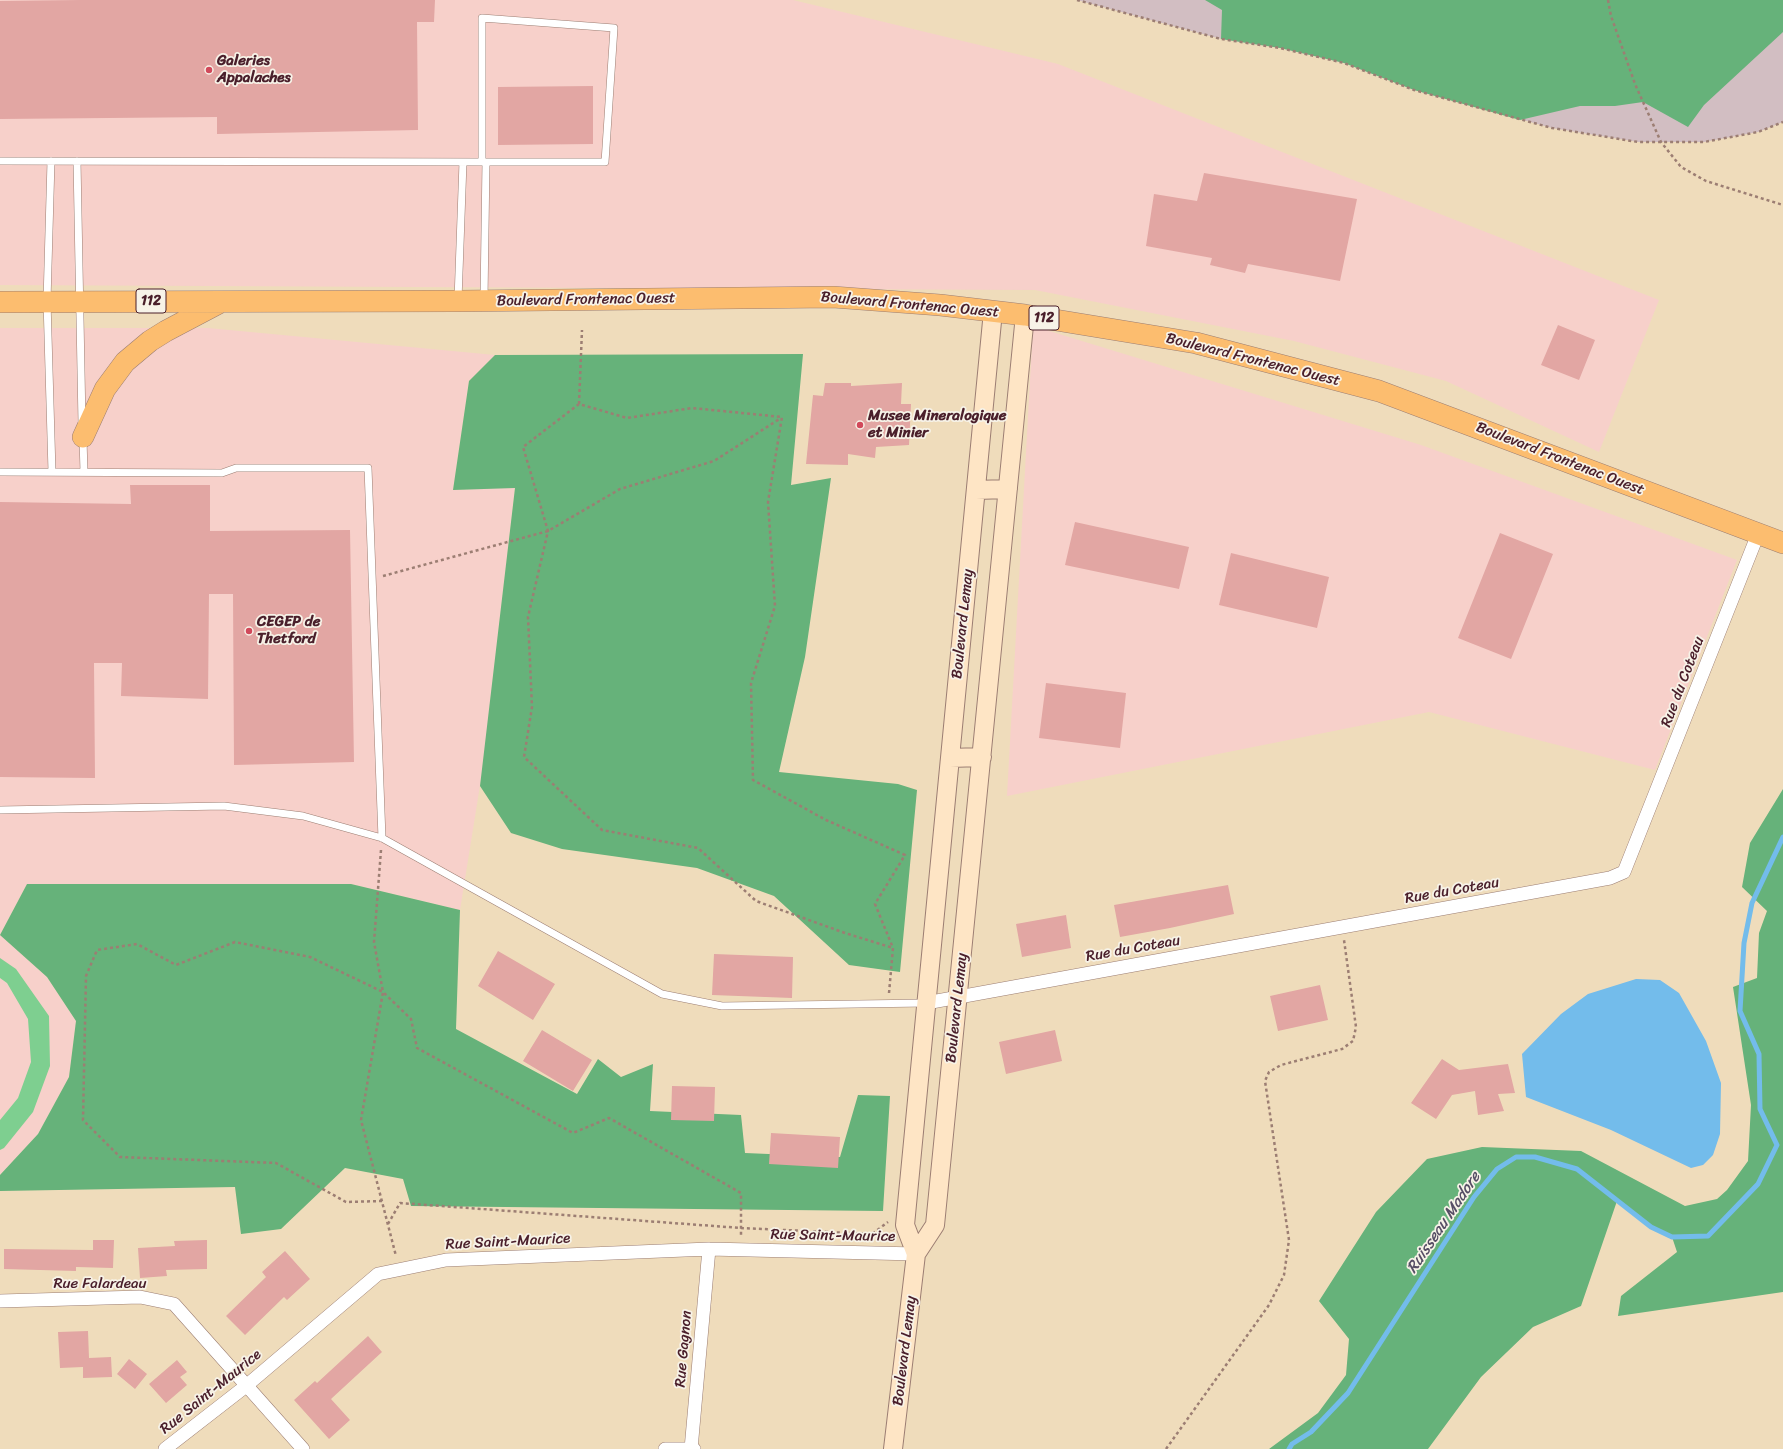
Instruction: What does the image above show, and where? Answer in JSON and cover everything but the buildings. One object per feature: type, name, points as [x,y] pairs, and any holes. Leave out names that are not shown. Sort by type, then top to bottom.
[{"type":"main road","name":"Boulevard Frontenac Ouest","points":[[0,302],[484,301],[833,297],[940,305],[1026,315],[1196,343],[1379,391],[1783,543]]},
{"type":"main road","points":[[82,437],[105,389],[125,362],[166,331],[223,301]]},
{"type":"street","name":"Boulevard Lemay","points":[[916,1254],[905,1225],[993,311]]},
{"type":"street","name":"Boulevard Lemay","points":[[893,1449],[916,1254],[935,1225],[1026,315]]},
{"type":"street","points":[[976,490],[1008,489]]},
{"type":"street","name":"Rue du Coteau","points":[[926,1003],[1610,878],[1624,872],[1758,534]]},
{"type":"street","points":[[950,758],[982,757]]},
{"type":"street","name":"Rue Saint-Maurice","points":[[165,1449],[246,1386],[378,1274],[446,1260],[709,1249],[916,1254]]},
{"type":"street","name":"Rue Gagnon","points":[[691,1448],[709,1249]]},
{"type":"street","name":"Rue Falardeau","points":[[0,1301],[140,1297],[174,1304],[303,1449]]},
{"type":"street","points":[[665,1449],[694,1449]]},
{"type":"lane","points":[[0,161],[463,162],[484,162],[605,162],[614,28],[482,18],[484,162],[484,301]]},
{"type":"lane","points":[[51,161],[47,301],[52,472]]},
{"type":"lane","points":[[77,161],[82,437],[84,472]]},
{"type":"lane","points":[[458,301],[463,162]]},
{"type":"lane","points":[[0,472],[222,474],[236,468],[368,468],[382,838]]},
{"type":"lane","points":[[0,810],[224,806],[303,816],[382,838],[662,994],[722,1006],[926,1003]]},
{"type":"path","points":[[1077,0],[1221,40],[1280,48],[1344,63],[1414,90],[1552,128],[1638,142],[1704,142],[1758,132],[1783,122]]},
{"type":"path","points":[[1608,0],[1611,16],[1635,84],[1660,142],[1681,166],[1706,181],[1783,205]]},
{"type":"path","points":[[579,404],[582,330]]},
{"type":"path","points":[[579,404],[628,418],[692,408],[782,418]]},
{"type":"path","points":[[579,404],[523,447],[548,531],[528,617],[532,707],[524,757],[602,830],[698,848],[756,901],[845,933],[893,948]]},
{"type":"path","points":[[372,579],[548,531],[620,489],[714,461],[782,418]]},
{"type":"path","points":[[782,418],[768,502],[775,606],[751,683],[752,780],[826,820],[905,855],[875,904],[893,948],[888,1004]]},
{"type":"path","points":[[382,838],[374,942],[383,992],[361,1120],[397,1260]]},
{"type":"path","points":[[1166,1449],[1269,1305],[1284,1275],[1289,1240],[1265,1081],[1269,1072],[1281,1065],[1342,1049],[1353,1041],[1356,1027],[1342,928]]},
{"type":"path","points":[[382,1201],[346,1202],[276,1163],[120,1157],[83,1120],[86,976],[97,950],[137,944],[176,965],[235,942],[310,957],[383,992],[411,1019],[417,1048],[573,1133],[609,1118],[741,1193],[740,1250]]},
{"type":"path","points":[[388,1224],[400,1203],[741,1228],[872,1234],[893,1217]]},
{"type":"shaded area","points":[[0,0],[793,0],[1058,64],[1659,300],[1599,452],[1446,381],[1294,341],[1035,290],[0,285]]},
{"type":"shaded area","points":[[1077,0],[1783,0],[1783,122],[1758,132],[1704,142],[1638,142],[1552,128],[1414,90],[1344,63],[1280,48],[1221,39]]},
{"type":"shaded area","points":[[1033,326],[1421,445],[1737,560],[1655,770],[1429,712],[1007,796]]},
{"type":"shaded area","name":"CEGEP de Thetford","points":[[0,328],[208,328],[495,355],[469,381],[453,490],[515,487],[482,773],[460,910],[351,884],[27,884],[0,935]]},
{"type":"shaded area","points":[[0,935],[47,977],[76,1021],[69,1077],[38,1134],[0,1175]]},
{"type":"green space","points":[[1205,0],[1783,0],[1783,32],[1704,105],[1688,127],[1643,102],[1615,106],[1580,106],[1520,120],[1414,90],[1344,63],[1280,48],[1221,39],[1222,10]]},
{"type":"green space","points":[[803,354],[791,485],[831,478],[805,657],[779,772],[898,784],[917,790],[900,972],[849,965],[774,896],[697,868],[562,849],[511,833],[480,786],[515,488],[453,490],[469,381],[495,355]]},
{"type":"green space","points":[[1783,789],[1783,1292],[1618,1316],[1621,1296],[1677,1252],[1672,1237],[1651,1227],[1617,1201],[1581,1306],[1533,1327],[1481,1377],[1428,1449],[1269,1449],[1318,1413],[1346,1375],[1349,1339],[1319,1301],[1376,1212],[1427,1159],[1482,1147],[1581,1151],[1685,1206],[1717,1199],[1727,1190],[1748,1161],[1751,1105],[1733,987],[1757,978],[1759,933],[1767,911],[1742,887],[1750,843]]},
{"type":"green space","points":[[27,884],[351,884],[460,910],[456,1029],[577,1094],[598,1059],[621,1077],[653,1064],[650,1111],[741,1115],[745,1153],[840,1157],[858,1095],[890,1096],[883,1211],[411,1206],[403,1179],[345,1168],[281,1229],[241,1234],[235,1187],[0,1191],[0,1175],[38,1134],[69,1077],[76,1021],[47,977],[0,935]]},
{"type":"green space","points":[[0,958],[16,969],[49,1016],[50,1066],[33,1112],[4,1148],[0,1150],[0,1120],[18,1098],[31,1062],[28,1019],[7,983],[0,978]]},
{"type":"water","points":[[1636,979],[1660,980],[1679,993],[1706,1041],[1721,1083],[1720,1134],[1713,1155],[1703,1165],[1691,1168],[1611,1130],[1526,1097],[1522,1054],[1561,1014],[1588,994]]},
{"type":"waterway","name":"Ruisseau Madore","points":[[1289,1449],[1292,1444],[1311,1432],[1348,1393],[1474,1197],[1497,1169],[1516,1157],[1535,1157],[1577,1169],[1651,1227],[1672,1237],[1708,1236],[1758,1184],[1777,1145],[1760,1109],[1759,1054],[1740,1011],[1744,943],[1752,903],[1783,837]]},
{"type":"place","name":"Galeries Appalaches","points":[[209,70]]},
{"type":"place","name":"Musee Mineralogique et Minier","points":[[860,425]]},
{"type":"place","name":"CEGEP de Thetford","points":[[249,631]]}]
